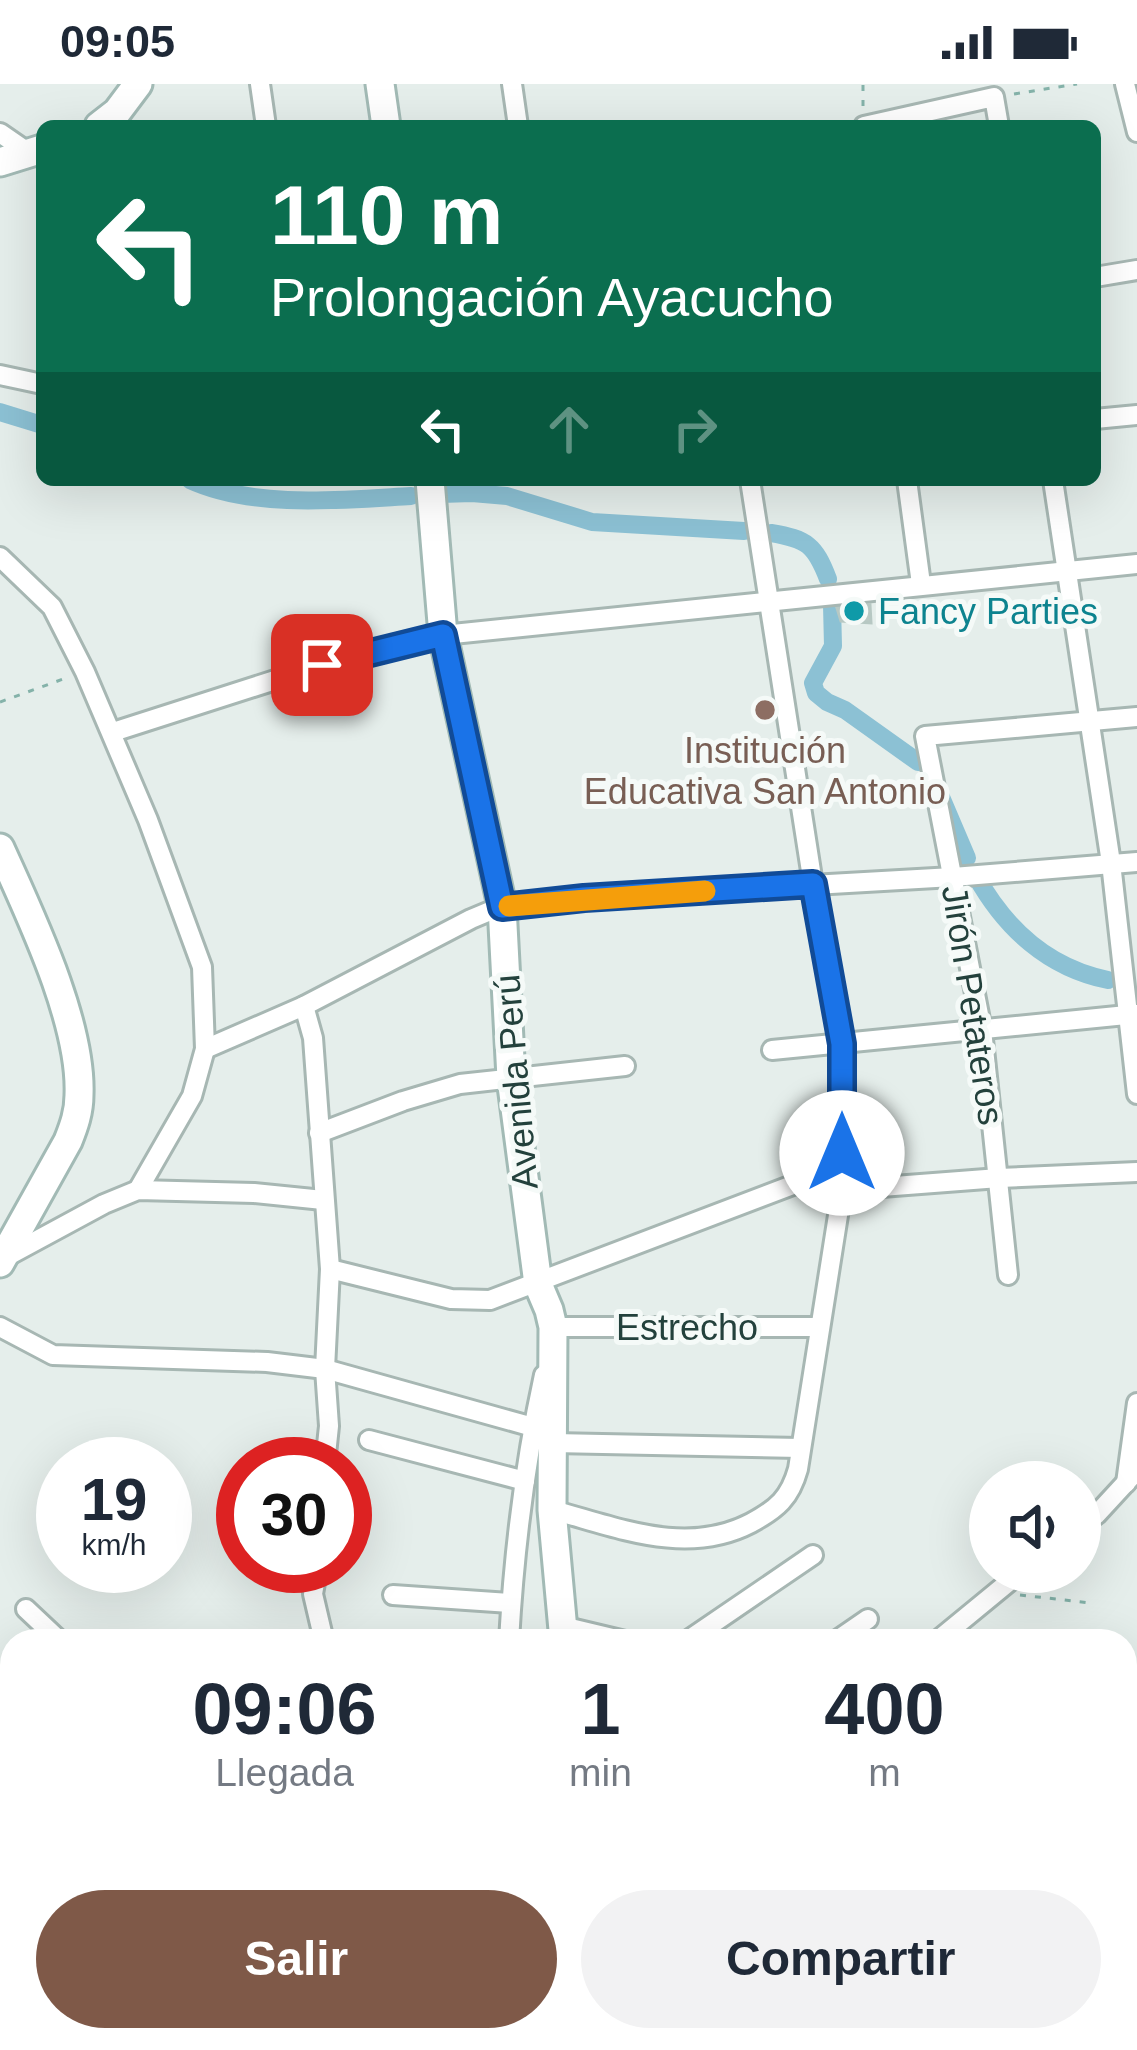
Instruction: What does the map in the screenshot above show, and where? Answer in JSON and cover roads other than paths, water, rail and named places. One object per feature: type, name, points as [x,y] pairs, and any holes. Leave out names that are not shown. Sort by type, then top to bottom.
[{"type":"street","points":[[107,120],[138,84]]},
{"type":"street","points":[[260,84],[265,120]]},
{"type":"street","points":[[380,84],[385,120]]},
{"type":"street","points":[[512,84],[517,120]]},
{"type":"street","points":[[1125,84],[1137,132]]},
{"type":"street","points":[[891,120],[994,97],[998,120]]},
{"type":"street","points":[[0,133],[35,151]]},
{"type":"street","points":[[0,162],[35,151]]},
{"type":"street","points":[[1101,276],[1137,270]]},
{"type":"street","points":[[0,375],[36,383]]},
{"type":"street","points":[[1101,418],[1137,415]]},
{"type":"street","name":"Avenida Perú","points":[[431,486],[443,635],[502,907],[511,1078],[538,1284],[549,1310],[553,1340],[543,1435],[563,1629]]},
{"type":"street","points":[[552,1510],[674,1540],[720,1535],[772,1512],[793,1488],[798,1469],[842,1190],[842,1044],[751,486]]},
{"type":"street","points":[[908,486],[921,584]]},
{"type":"street","points":[[1054,486],[1133,1015],[1137,1094]]},
{"type":"street","points":[[0,556],[52,608],[85,672],[113,732],[202,967],[206,1049],[192,1096],[138,1190]]},
{"type":"street","points":[[113,732],[322,665],[443,635],[1137,564]]},
{"type":"street","points":[[1090,721],[1137,717]]},
{"type":"street","name":"Jirón Petateros","points":[[1008,1275],[982,1030],[925,736],[1090,721]]},
{"type":"street","points":[[0,848],[56,982],[77,1055],[79,1096],[68,1141],[2,1261]]},
{"type":"street","points":[[206,1049],[304,1006],[502,907],[1137,862]]},
{"type":"street","points":[[304,1006],[313,1038],[330,1269],[327,1437]]},
{"type":"street","points":[[772,1050],[1133,1015]]},
{"type":"street","points":[[320,1133],[460,1084],[625,1066]]},
{"type":"street","points":[[330,1269],[451,1299],[490,1300],[811,1178],[824,1179],[842,1190],[1137,1172]]},
{"type":"street","points":[[2,1261],[138,1190],[323,1200]]},
{"type":"street","points":[[0,1327],[52,1355],[267,1362],[325,1369],[543,1435],[800,1448]]},
{"type":"street","name":"Estrecho","points":[[553,1340],[820,1327]]},
{"type":"street","points":[[1101,1510],[1132,1476],[1137,1402]]},
{"type":"street","points":[[509,1629],[525,1481],[543,1435]]},
{"type":"street","points":[[372,1441],[525,1481]]},
{"type":"street","points":[[705,1629],[813,1555]]},
{"type":"street","points":[[314,1593],[321,1629]]},
{"type":"street","points":[[951,1629],[994,1593]]},
{"type":"street","points":[[393,1595],[510,1603]]},
{"type":"street","points":[[26,1609],[47,1629]]},
{"type":"street","points":[[853,1629],[868,1619]]},
{"type":"waterway","points":[[0,412],[36,423]]},
{"type":"waterway","points":[[207,486],[269,499],[411,496]]},
{"type":"waterway","points":[[441,494],[507,496],[592,522],[744,531]]},
{"type":"waterway","points":[[771,533],[808,545],[828,579]]},
{"type":"waterway","points":[[832,605],[833,646],[813,683],[816,693],[918,762]]},
{"type":"waterway","points":[[941,797],[967,858]]},
{"type":"waterway","points":[[976,876],[1000,912],[1030,943],[1066,966],[1108,980]]},
{"type":"place","name":"Fancy Parties","points":[[854,611]]},
{"type":"place","name":"Institución Educativa San Antonio","points":[[765,710]]}]
